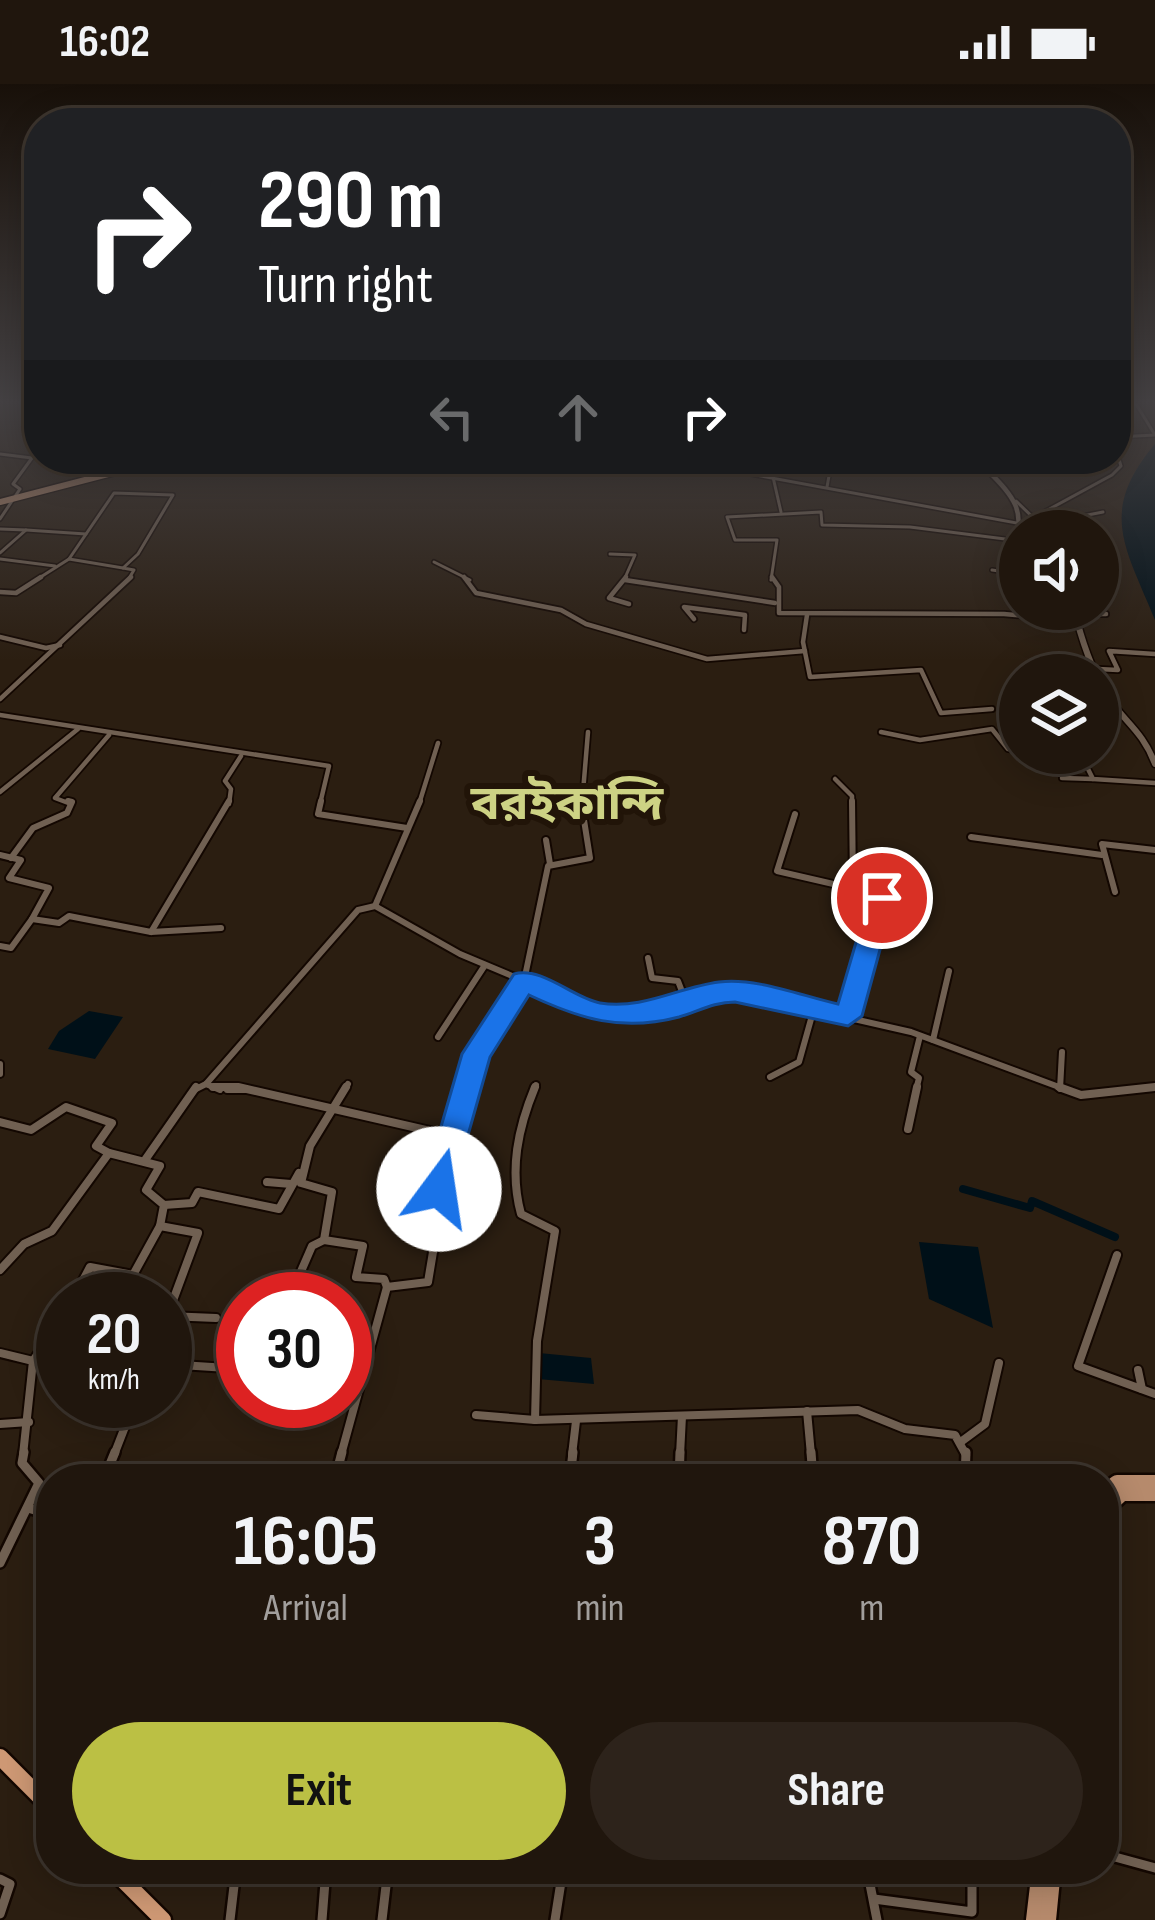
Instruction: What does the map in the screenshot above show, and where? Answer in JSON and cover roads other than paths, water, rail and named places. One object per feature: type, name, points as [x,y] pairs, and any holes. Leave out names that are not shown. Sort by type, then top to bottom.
[{"type":"highway","points":[[0,1757],[36,1793]]},
{"type":"highway","points":[[127,1884],[163,1920]]},
{"type":"main road","points":[[0,502],[51,489]]},
{"type":"main road","points":[[1119,1483],[1155,1483]]},
{"type":"main road","points":[[1119,1496],[1155,1493]]},
{"type":"main road","points":[[1034,1920],[1038,1884]]},
{"type":"main road","points":[[1048,1920],[1052,1884]]},
{"type":"street","points":[[0,519],[20,489]]},
{"type":"street","points":[[776,489],[781,512]]},
{"type":"street","points":[[836,489],[999,520]]},
{"type":"street","points":[[1004,489],[1027,510]]},
{"type":"street","points":[[1057,510],[1091,489]]},
{"type":"street","points":[[0,592],[16,593],[69,559],[117,492],[173,495],[139,554],[123,568]]},
{"type":"street","points":[[1016,501],[1018,510]]},
{"type":"street","points":[[999,538],[910,526],[822,525],[820,512],[727,517],[735,540],[777,540],[771,582],[779,587],[775,603],[779,614],[999,614]]},
{"type":"street","points":[[0,529],[86,534]]},
{"type":"street","points":[[0,556],[26,530]]},
{"type":"street","points":[[610,554],[635,555],[625,580],[609,598],[629,604]]},
{"type":"street","points":[[0,556],[55,566]]},
{"type":"street","points":[[0,699],[60,645],[77,622],[136,572],[69,559]]},
{"type":"street","points":[[434,562],[472,581],[476,593],[561,610],[586,624],[698,656],[805,651]]},
{"type":"street","points":[[992,570],[999,570]]},
{"type":"street","points":[[625,580],[775,603]]},
{"type":"street","points":[[709,611],[711,595]]},
{"type":"street","points":[[694,619],[684,607],[745,614],[744,630]]},
{"type":"street","points":[[807,614],[805,651],[810,677],[922,670],[941,712],[992,709]]},
{"type":"street","points":[[0,637],[46,648],[60,645]]},
{"type":"street","points":[[1140,645],[1144,653]]},
{"type":"street","points":[[1111,654],[1109,650],[1155,654]]},
{"type":"street","points":[[1119,710],[1144,734],[1155,764]]},
{"type":"street","points":[[0,715],[329,766],[318,814],[407,828]]},
{"type":"street","points":[[881,732],[891,739],[926,738],[992,728],[999,737]]},
{"type":"street","points":[[0,792],[78,730]]},
{"type":"street","points":[[550,864],[590,858],[581,800],[588,732]]},
{"type":"street","points":[[11,857],[33,828],[67,813],[72,802],[55,798],[109,735]]},
{"type":"street","points":[[206,1084],[358,910],[375,905],[393,874],[438,743]]},
{"type":"street","points":[[152,932],[228,807],[231,789],[225,781],[242,756]]},
{"type":"street","points":[[1091,774],[1093,778]]},
{"type":"street","points":[[835,778],[852,796],[854,888]]},
{"type":"street","points":[[1062,778],[1155,783]]},
{"type":"street","points":[[795,814],[777,871],[882,898],[848,1016]]},
{"type":"street","points":[[971,837],[1102,855]]},
{"type":"street","points":[[387,1287],[428,1282],[439,1189],[476,1054],[524,981],[550,864],[546,840]]},
{"type":"street","points":[[1115,892],[1102,844],[1155,850]]},
{"type":"street","points":[[0,855],[21,860],[9,878],[50,888],[11,948],[0,946]]},
{"type":"street","points":[[375,905],[484,965],[590,1012],[655,1011],[735,992],[920,1036],[1081,1095],[1155,1087]]},
{"type":"street","points":[[32,919],[59,923],[69,916],[152,932],[221,928]]},
{"type":"street","points":[[648,958],[652,978],[678,981],[686,1002]]},
{"type":"street","points":[[438,1036],[484,965]]},
{"type":"street","points":[[933,1040],[949,971]]},
{"type":"street","points":[[770,1077],[799,1062],[813,1012]]},
{"type":"street","points":[[908,1129],[919,1078],[911,1072],[920,1036]]},
{"type":"street","points":[[1060,1089],[1062,1052]]},
{"type":"street","points":[[0,1064],[0,1074]]},
{"type":"street","points":[[145,1160],[171,1116],[198,1084],[223,1091],[238,1087],[452,1136]]},
{"type":"street","points":[[0,1122],[31,1130],[66,1107],[112,1123],[96,1146],[160,1167],[146,1190],[164,1205],[192,1203],[198,1192],[279,1209],[348,1084]]},
{"type":"street","points":[[535,1420],[537,1341],[555,1231],[521,1214],[515,1197],[520,1131],[536,1085]]},
{"type":"street","points":[[0,1270],[24,1244],[52,1231],[109,1153]]},
{"type":"street","points":[[301,1170],[306,1187],[332,1192],[324,1240]]},
{"type":"street","points":[[267,1182],[291,1184]]},
{"type":"street","points":[[135,1272],[160,1226],[164,1205]]},
{"type":"street","points":[[160,1226],[198,1233],[183,1272]]},
{"type":"street","points":[[301,1272],[311,1246],[324,1240],[363,1246],[356,1277],[384,1279],[387,1287],[338,1464]]},
{"type":"street","points":[[1117,1255],[1078,1366],[1155,1394]]},
{"type":"street","points":[[87,1272],[90,1267],[117,1272]]},
{"type":"street","points":[[192,1318],[216,1318]]},
{"type":"street","points":[[0,1353],[33,1361]]},
{"type":"street","points":[[36,1356],[25,1392],[29,1423],[22,1463],[36,1479]]},
{"type":"street","points":[[962,1441],[985,1424],[999,1363]]},
{"type":"street","points":[[1138,1370],[1142,1389]]},
{"type":"street","points":[[476,1415],[576,1421],[858,1410],[905,1429],[955,1435],[962,1441],[964,1464]]},
{"type":"street","points":[[808,1411],[812,1464]]},
{"type":"street","points":[[680,1464],[682,1416]]},
{"type":"street","points":[[572,1464],[576,1421]]},
{"type":"street","points":[[0,1424],[29,1423]]},
{"type":"street","points":[[110,1464],[124,1428]]},
{"type":"street","points":[[0,1562],[36,1490]]},
{"type":"street","points":[[28,1508],[36,1510]]},
{"type":"street","points":[[1119,1858],[1155,1868]]},
{"type":"street","points":[[0,1880],[10,1884],[0,1914]]},
{"type":"street","points":[[230,1920],[234,1884]]},
{"type":"street","points":[[322,1920],[325,1884]]},
{"type":"street","points":[[382,1920],[386,1884]]},
{"type":"street","points":[[555,1920],[560,1884]]},
{"type":"street","points":[[870,1884],[878,1920]]},
{"type":"street","points":[[874,1899],[972,1912],[972,1884]]},
{"type":"waterway","points":[[963,1189],[1030,1208],[1032,1201],[1115,1237]]},
{"type":"district","name":"বরইকান্দি","points":[[567,804]]}]
